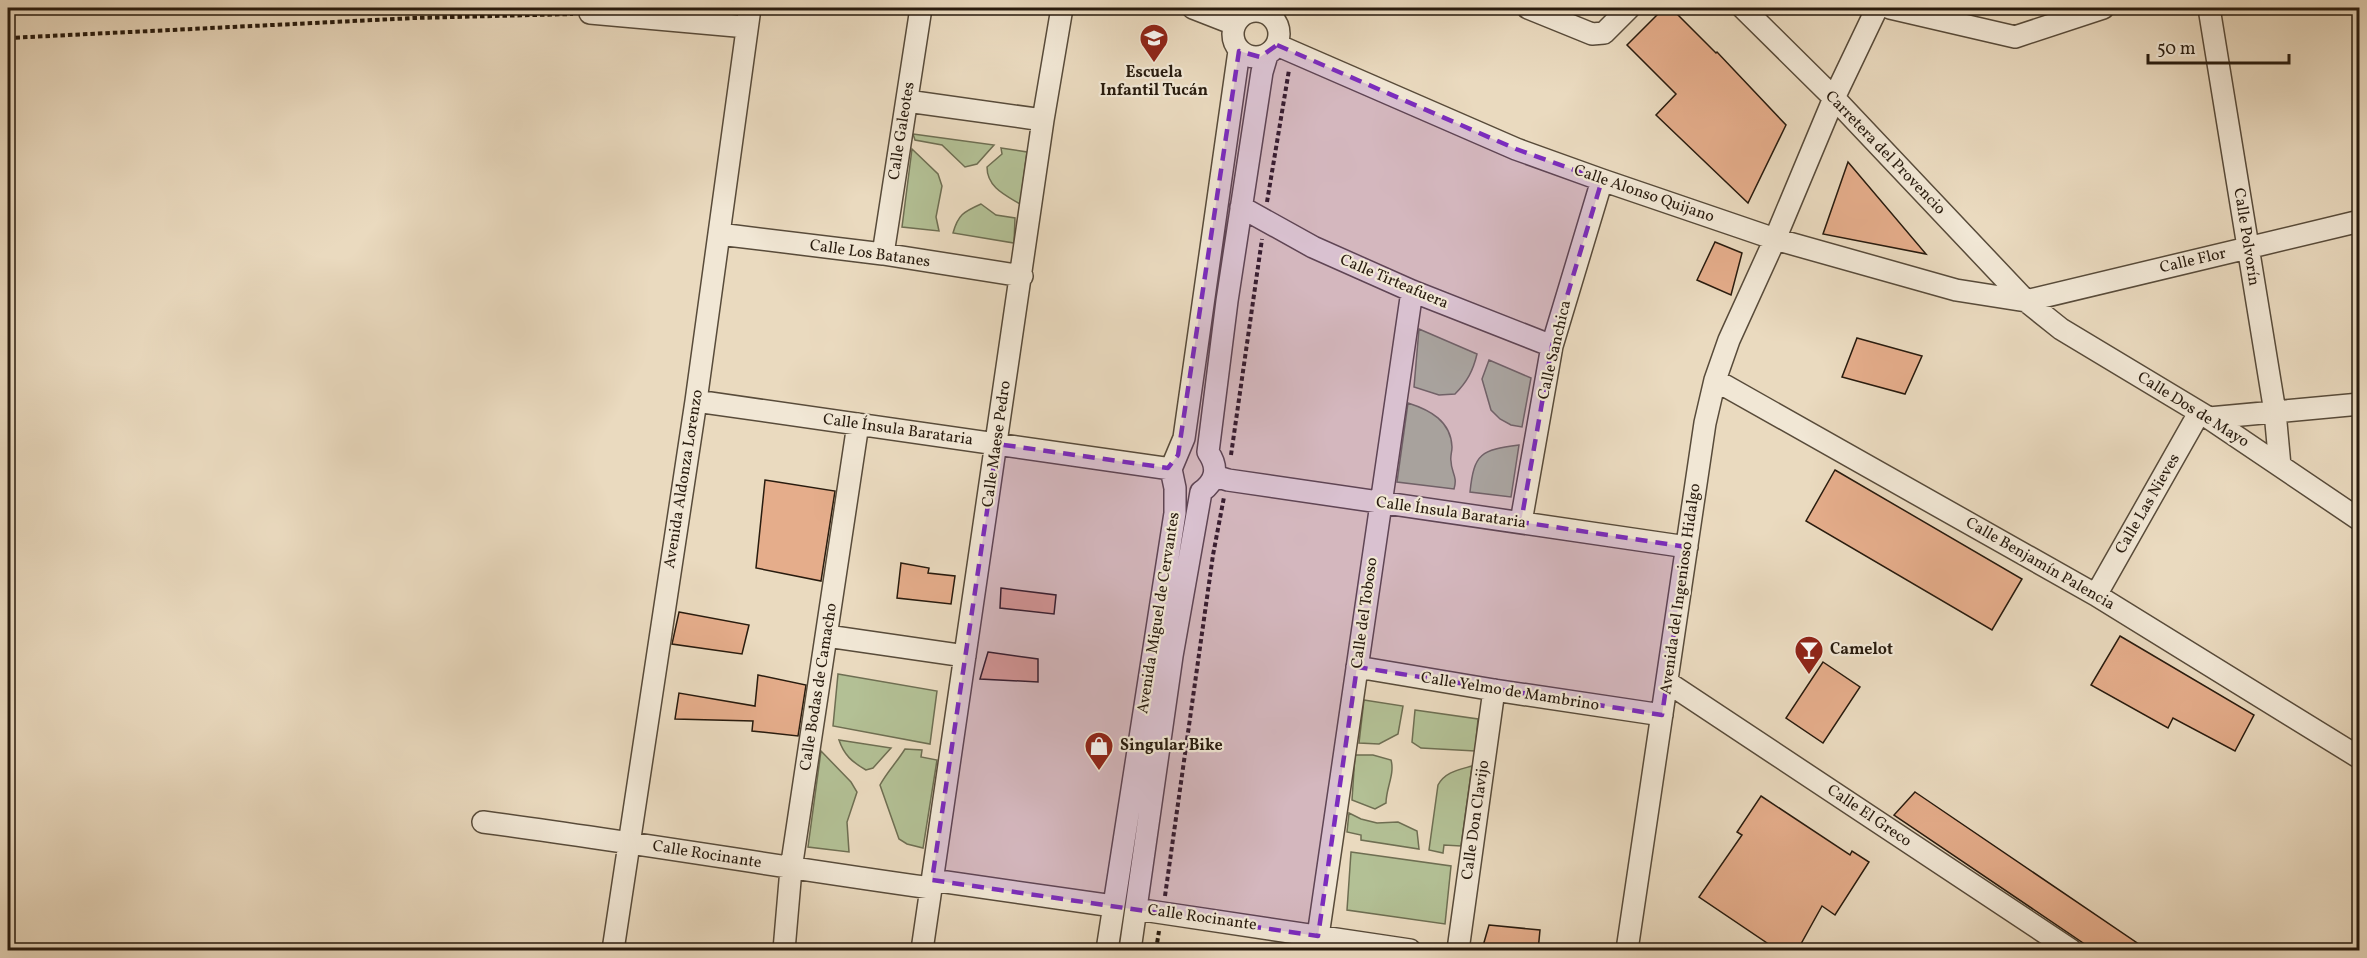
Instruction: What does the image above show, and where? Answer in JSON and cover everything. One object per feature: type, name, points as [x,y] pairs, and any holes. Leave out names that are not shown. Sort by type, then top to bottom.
[{"type":"street","name":"Calle Galeotes","points":[[883,254],[921,8]]},
{"type":"street","name":"Calle Maese Pedro","points":[[922,951],[1043,120],[1062,8]]},
{"type":"street","points":[[1193,8],[1242,15],[1258,10],[1271,11],[1279,29],[1262,72],[1227,302],[1208,452],[1215,462],[1215,476],[1211,485],[1201,492]]},
{"type":"street","points":[[1528,8],[1592,34],[1604,33],[1629,8]]},
{"type":"street","name":"Carretera del Provencio","points":[[1743,8],[1834,98],[2026,301]]},
{"type":"street","name":"Avenida del Ingenioso Hidalgo","points":[[1627,951],[1705,423],[1715,380],[1729,340],[1775,239],[1834,98],[1877,8]]},
{"type":"street","points":[[1890,8],[2015,37],[2103,8]]},
{"type":"street","name":"Calle Polvorín","points":[[2209,8],[2275,412],[2280,466]]},
{"type":"street","points":[[590,13],[748,17]]},
{"type":"street","points":[[1242,15],[1233,38],[1239,51],[1252,57],[1272,50]]},
{"type":"street","name":"Avenida Aldonza Lorenzo","points":[[613,951],[696,401],[748,17]]},
{"type":"street","name":"Calle Alonso Quijano","points":[[1272,50],[1516,149],[1775,239],[1956,290],[2026,301]]},
{"type":"street","name":"Avenida Miguel de Cervantes","points":[[1107,951],[1175,513],[1175,471],[1184,438],[1239,51]]},
{"type":"street","points":[[907,101],[1043,120]]},
{"type":"street","name":"Calle Sanchica","points":[[1521,522],[1552,345],[1602,180]]},
{"type":"street","name":"Calle Tirteafuera","points":[[1241,207],[1313,247],[1412,291],[1552,345]]},
{"type":"street","name":"Calle Flor","points":[[2026,301],[2360,221]]},
{"type":"street","name":"Calle Los Batanes","points":[[718,234],[883,254],[1022,276]]},
{"type":"street","name":"Calle del Toboso","points":[[1318,936],[1412,291]]},
{"type":"street","name":"Calle Dos de Mayo","points":[[2026,301],[2061,329],[2204,415],[2360,520]]},
{"type":"street","name":"Calle Benjamín Palencia","points":[[1715,380],[2096,595],[2360,758]]},
{"type":"street","name":"Calle Ínsula Barataria","points":[[696,401],[1175,471]]},
{"type":"street","points":[[2204,415],[2275,412],[2360,404]]},
{"type":"street","name":"Calle Las Nieves","points":[[2096,595],[2204,415]]},
{"type":"street","name":"Calle Bodas de Camacho","points":[[784,951],[791,868],[858,424]]},
{"type":"street","points":[[1175,471],[1188,449],[1208,452]]},
{"type":"street","name":"Avenida Miguel de Cervantes","points":[[1130,951],[1172,656],[1201,492],[1188,493],[1175,471]]},
{"type":"street","name":"Calle Ínsula Barataria","points":[[1215,476],[1381,504],[1687,547]]},
{"type":"street","points":[[827,636],[965,656]]},
{"type":"street","name":"Calle Yelmo de Mambrino","points":[[1357,667],[1662,715]]},
{"type":"street","name":"Calle El Greco","points":[[1667,682],[2071,951]]},
{"type":"street","name":"Calle Don Clavijo","points":[[1458,951],[1494,690]]},
{"type":"street","name":"Calle Rocinante","points":[[483,822],[791,868],[1113,906]]},
{"type":"street","name":"Calle Rocinante","points":[[1136,909],[1410,951]]},
{"type":"path","points":[[8,38],[415,18],[590,13]]},
{"type":"highlighted area","points":[[1277,45],[1516,149],[1602,180],[1552,346],[1521,522],[1687,547],[1662,715],[1357,667],[1318,936],[932,880],[997,444],[1168,468],[1178,455],[1239,51],[1260,57]]},
{"type":"green space","points":[[1979,8],[2041,8],[2010,12]]},
{"type":"green space","points":[[913,134],[994,145],[977,164],[965,167],[942,145],[915,140]]},
{"type":"green space","points":[[1001,148],[1027,152],[1020,204],[998,190],[990,180],[987,167],[1002,154]]},
{"type":"green space","points":[[912,149],[938,174],[942,186],[936,217],[939,231],[902,227]]},
{"type":"green space","points":[[981,204],[996,215],[1015,218],[1014,243],[953,233],[962,215]]},
{"type":"green space","points":[[1419,329],[1477,354],[1469,376],[1455,394],[1439,395],[1414,387]]},
{"type":"green space","points":[[1489,360],[1531,378],[1522,427],[1511,425],[1500,419],[1491,410],[1482,379]]},
{"type":"green space","points":[[1408,403],[1431,413],[1448,430],[1452,447],[1451,465],[1455,481],[1454,489],[1397,482]]},
{"type":"green space","points":[[1519,445],[1511,497],[1470,492],[1474,469],[1482,456],[1496,449]]},
{"type":"green space","points":[[838,674],[937,691],[930,744],[833,726]]},
{"type":"green space","points":[[1364,700],[1403,706],[1398,734],[1379,744],[1359,743]]},
{"type":"green space","points":[[1415,710],[1478,719],[1475,751],[1421,748],[1412,742]]},
{"type":"green space","points":[[839,740],[891,748],[873,768],[866,770],[849,758]]},
{"type":"green space","points":[[905,749],[922,750],[921,757],[937,760],[923,848],[907,844],[899,839],[880,785]]},
{"type":"green space","points":[[821,751],[851,782],[857,792],[847,822],[849,852],[808,847]]},
{"type":"green space","points":[[1355,755],[1373,755],[1391,760],[1392,771],[1386,803],[1375,809],[1352,800]]},
{"type":"green space","points":[[1472,766],[1461,846],[1444,845],[1443,853],[1429,850],[1438,785],[1448,774]]},
{"type":"green space","points":[[1349,813],[1377,823],[1398,822],[1417,831],[1419,849],[1361,840],[1361,835],[1347,832]]},
{"type":"green space","points":[[1351,852],[1451,866],[1445,924],[1347,910]]},
{"type":"building","points":[[1664,8],[1671,8],[1717,52],[1786,125],[1748,203],[1656,115],[1676,94],[1627,45]]},
{"type":"building","points":[[1848,162],[1926,254],[1823,234]]},
{"type":"building","points":[[1715,242],[1742,253],[1731,295],[1697,280]]},
{"type":"building","points":[[1857,338],[1922,356],[1905,394],[1842,377]]},
{"type":"building","points":[[1835,470],[2022,579],[1992,630],[1806,521]]},
{"type":"building","points":[[765,480],[835,491],[821,581],[756,568]]},
{"type":"building","points":[[901,563],[929,568],[928,573],[955,576],[951,604],[897,598]]},
{"type":"building","points":[[1001,588],[1056,595],[1054,614],[1000,608]]},
{"type":"building","points":[[679,612],[749,625],[742,654],[672,644]]},
{"type":"building","points":[[2120,636],[2254,715],[2235,751],[2173,718],[2168,728],[2091,685]]},
{"type":"building","points":[[988,652],[1038,659],[1038,682],[980,679]]},
{"type":"building","points":[[1823,662],[1860,687],[1823,743],[1786,718]]},
{"type":"building","points":[[758,675],[806,685],[798,736],[752,731],[753,721],[675,719],[679,693],[755,706]]},
{"type":"building","points":[[1915,792],[2149,951],[2095,951],[1894,815]]},
{"type":"building","points":[[1761,796],[1850,855],[1852,851],[1869,862],[1835,915],[1822,906],[1797,951],[1779,951],[1699,897],[1742,835],[1737,832]]},
{"type":"building","points":[[1489,925],[1540,930],[1538,951],[1509,951],[1483,946]]},
{"type":"place","name":"Escuela Infantil Tucán","points":[[1154,64]]},
{"type":"place","name":"Camelot","points":[[1809,676]]},
{"type":"place","name":"Singular Bike","points":[[1099,772]]}]
